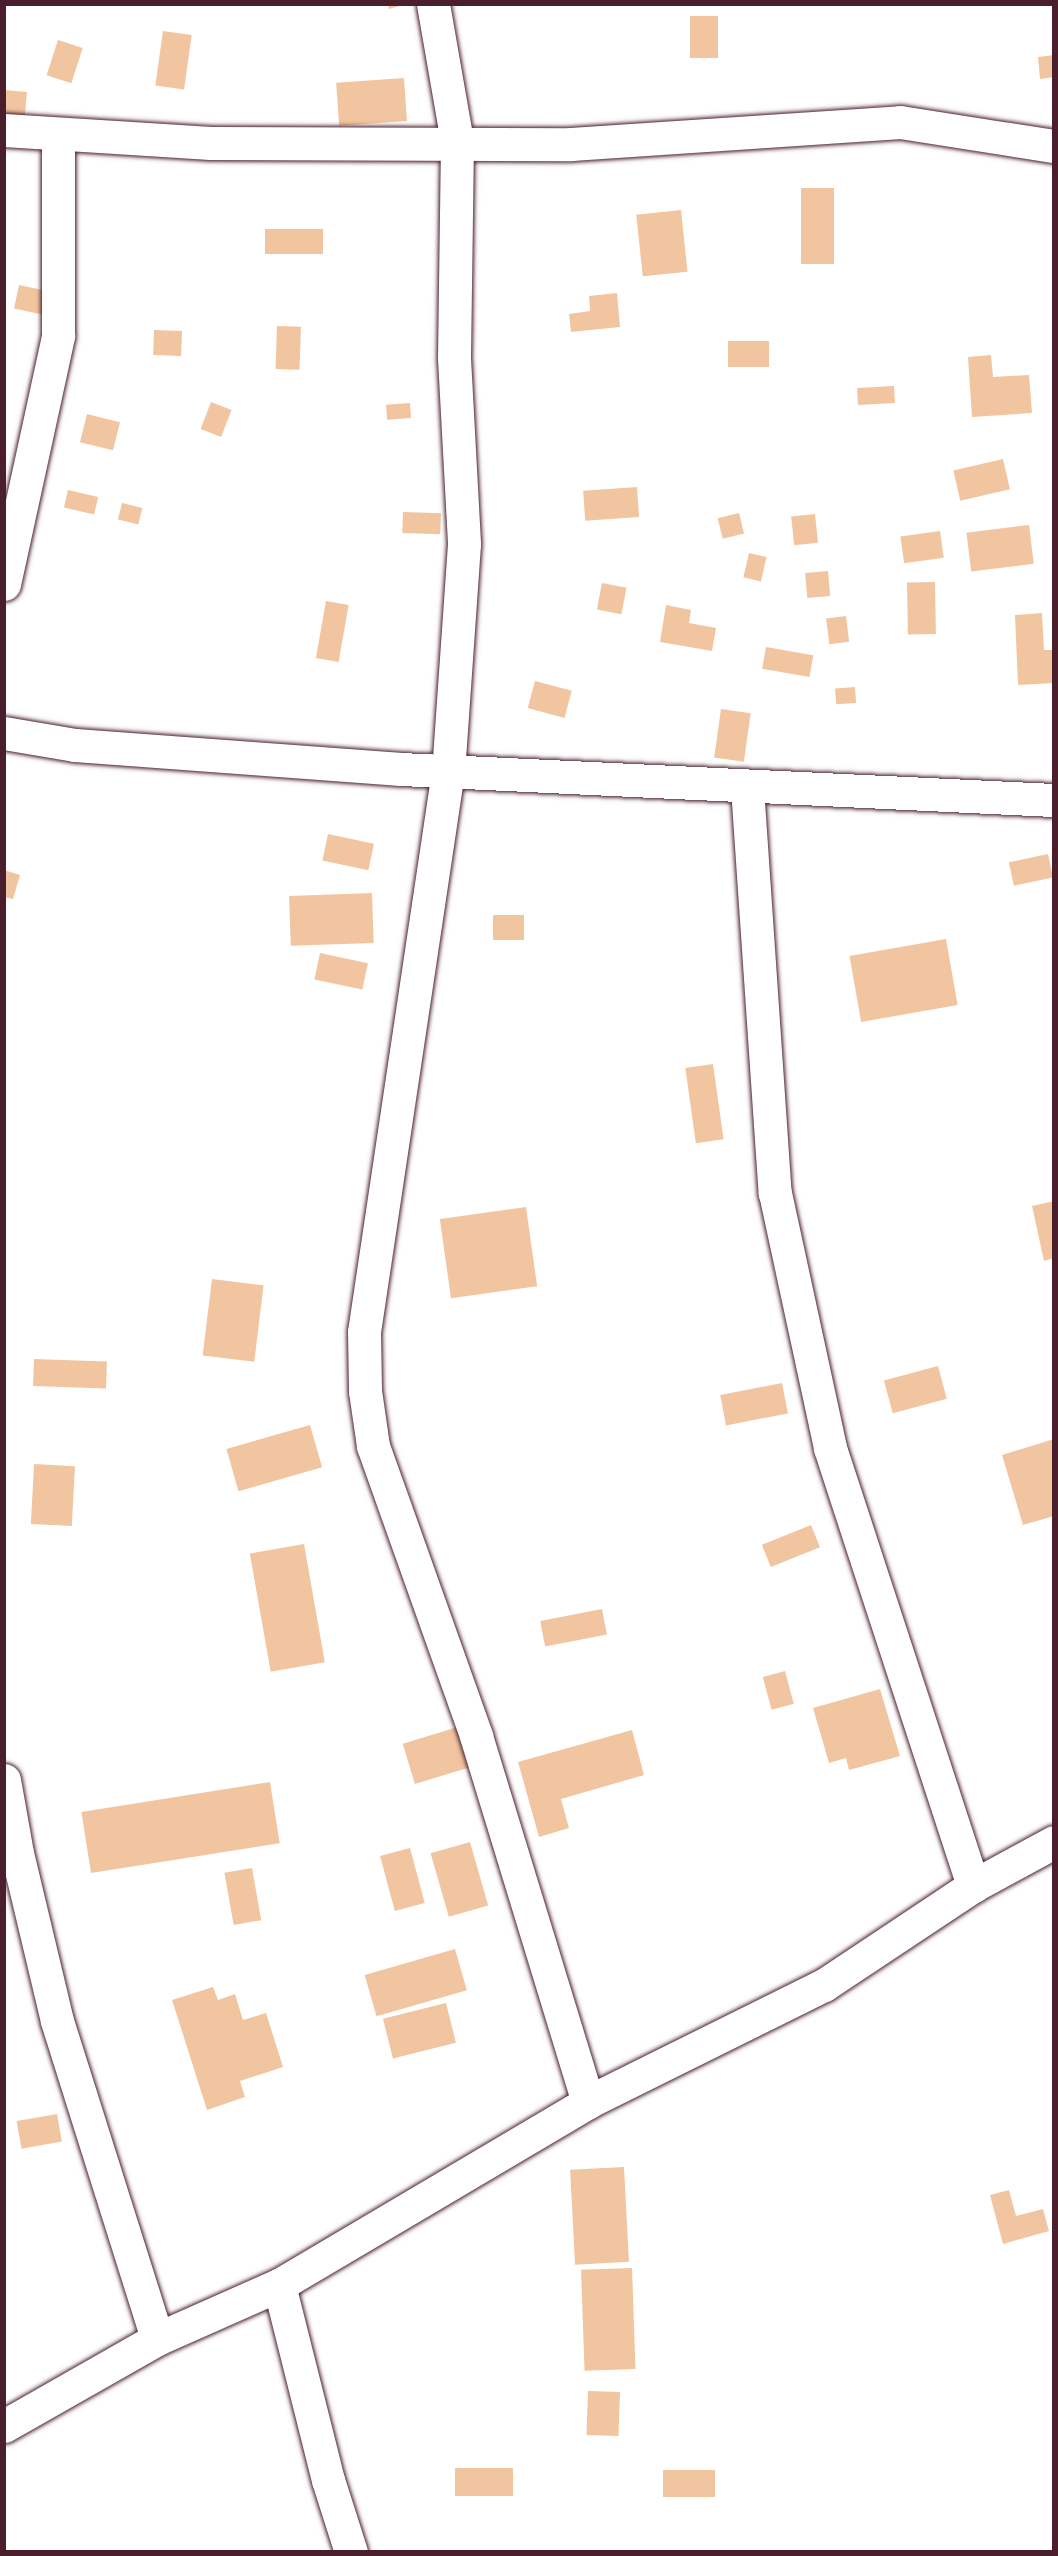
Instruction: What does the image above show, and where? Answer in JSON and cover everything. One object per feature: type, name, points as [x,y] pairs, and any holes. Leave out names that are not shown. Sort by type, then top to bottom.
[{"type":"street","points":[[433,4],[457,142],[454,358],[464,544],[448,771],[364,1332],[365,1390],[373,1446],[476,1736],[588,2102]]},
{"type":"street","points":[[4,130],[211,143],[571,144],[900,122],[1053,146]]},
{"type":"street","points":[[4,584],[58,336],[58,134]]},
{"type":"street","points":[[4,733],[75,745],[448,771],[1053,800]]},
{"type":"street","points":[[747,787],[775,1193],[830,1448],[973,1886]]},
{"type":"street","points":[[4,1780],[17,1853],[57,2021],[157,2339]]},
{"type":"street","points":[[4,2426],[157,2339],[279,2285],[588,2102],[824,1985],[973,1886],[1053,1842]]},
{"type":"street","points":[[279,2285],[328,2480],[351,2552]]},
{"type":"building","points":[[388,4],[403,4],[403,5],[389,9]]},
{"type":"building","points":[[690,16],[718,16],[718,58],[690,58]]},
{"type":"building","points":[[163,31],[192,35],[184,90],[155,85]]},
{"type":"building","points":[[58,40],[83,48],[71,83],[47,75]]},
{"type":"building","points":[[1054,55],[1054,77],[1040,79],[1038,57]]},
{"type":"building","points":[[404,78],[407,121],[339,126],[336,83]]},
{"type":"building","points":[[4,90],[27,92],[25,118],[4,116]]},
{"type":"building","points":[[801,188],[834,188],[834,264],[801,264]]},
{"type":"building","points":[[681,210],[687,272],[643,276],[636,215]]},
{"type":"building","points":[[265,229],[323,229],[323,254],[265,254]]},
{"type":"building","points":[[19,285],[53,292],[48,316],[14,308]]},
{"type":"building","points":[[617,293],[620,327],[571,332],[569,314],[590,311],[589,296]]},
{"type":"building","points":[[277,326],[301,327],[299,370],[275,369]]},
{"type":"building","points":[[154,330],[182,331],[181,356],[153,355]]},
{"type":"building","points":[[728,341],[769,341],[769,367],[728,367]]},
{"type":"building","points":[[991,355],[993,377],[1029,375],[1032,413],[972,417],[968,357]]},
{"type":"building","points":[[894,386],[895,403],[858,405],[857,388]]},
{"type":"building","points":[[211,402],[232,410],[221,437],[201,429]]},
{"type":"building","points":[[410,403],[411,418],[387,420],[386,405]]},
{"type":"building","points":[[87,414],[120,422],[113,450],[80,442]]},
{"type":"building","points":[[1003,459],[1010,489],[960,501],[953,470]]},
{"type":"building","points":[[637,487],[639,517],[585,521],[583,491]]},
{"type":"building","points":[[68,490],[98,497],[94,515],[64,508]]},
{"type":"building","points":[[122,503],[142,508],[138,525],[118,519]]},
{"type":"building","points":[[403,512],[441,513],[440,534],[402,533]]},
{"type":"building","points":[[739,513],[744,533],[723,539],[718,518]]},
{"type":"building","points":[[815,514],[818,543],[794,545],[791,517]]},
{"type":"building","points":[[1029,525],[1034,564],[971,571],[966,533]]},
{"type":"building","points":[[940,531],[944,558],[904,563],[900,537]]},
{"type":"building","points":[[749,553],[767,557],[761,581],[743,577]]},
{"type":"building","points":[[828,571],[830,596],[807,598],[805,573]]},
{"type":"building","points":[[907,582],[935,582],[936,634],[908,634]]},
{"type":"building","points":[[602,583],[627,588],[621,614],[597,610]]},
{"type":"building","points":[[326,601],[349,605],[339,662],[316,658]]},
{"type":"building","points":[[666,605],[691,610],[689,623],[716,628],[712,651],[660,642]]},
{"type":"building","points":[[1042,613],[1044,650],[1054,650],[1054,683],[1018,685],[1015,615]]},
{"type":"building","points":[[846,616],[849,642],[829,644],[826,618]]},
{"type":"building","points":[[766,647],[813,655],[809,677],[762,669]]},
{"type":"building","points":[[535,681],[572,691],[564,718],[528,708]]},
{"type":"building","points":[[855,687],[856,703],[836,704],[835,688]]},
{"type":"building","points":[[721,709],[751,713],[744,762],[714,758]]},
{"type":"building","points":[[328,834],[374,844],[368,870],[322,860]]},
{"type":"building","points":[[1048,854],[1053,877],[1014,886],[1009,862]]},
{"type":"building","points":[[4,870],[20,875],[13,899],[4,897]]},
{"type":"building","points":[[372,893],[374,943],[291,946],[289,896]]},
{"type":"building","points":[[493,915],[524,915],[524,940],[493,940]]},
{"type":"building","points":[[946,939],[958,1005],[861,1022],[849,956]]},
{"type":"building","points":[[320,953],[368,963],[362,990],[314,979]]},
{"type":"building","points":[[713,1064],[724,1139],[696,1143],[685,1068]]},
{"type":"building","points":[[1054,1201],[1054,1258],[1044,1261],[1032,1206]]},
{"type":"building","points":[[526,1207],[537,1286],[451,1298],[440,1219]]},
{"type":"building","points":[[212,1279],[264,1285],[254,1362],[203,1355]]},
{"type":"building","points":[[34,1359],[107,1362],[106,1389],[33,1386]]},
{"type":"building","points":[[938,1366],[947,1399],[893,1413],[884,1380]]},
{"type":"building","points":[[782,1383],[788,1413],[726,1425],[720,1395]]},
{"type":"building","points":[[310,1425],[322,1467],[238,1491],[226,1449]]},
{"type":"building","points":[[1054,1439],[1054,1516],[1023,1525],[1002,1455]]},
{"type":"building","points":[[34,1464],[75,1466],[72,1526],[31,1524]]},
{"type":"building","points":[[811,1525],[820,1547],[771,1567],[762,1545]]},
{"type":"building","points":[[304,1544],[325,1662],[271,1672],[250,1554]]},
{"type":"building","points":[[602,1609],[607,1635],[545,1647],[540,1621]]},
{"type":"building","points":[[785,1671],[794,1704],[772,1710],[763,1677]]},
{"type":"building","points":[[880,1689],[900,1756],[849,1770],[846,1758],[829,1763],[813,1708]]},
{"type":"building","points":[[461,1726],[473,1766],[415,1784],[403,1744]]},
{"type":"building","points":[[632,1730],[644,1775],[561,1799],[569,1828],[539,1837],[518,1762]]},
{"type":"building","points":[[270,1782],[280,1843],[91,1873],[81,1812]]},
{"type":"building","points":[[470,1842],[488,1905],[449,1917],[431,1853]]},
{"type":"building","points":[[410,1848],[425,1903],[395,1911],[380,1856]]},
{"type":"building","points":[[252,1868],[261,1920],[234,1925],[224,1873]]},
{"type":"building","points":[[455,1949],[467,1990],[376,2016],[365,1975]]},
{"type":"building","points":[[213,1987],[218,2000],[235,1994],[243,2020],[266,2013],[283,2067],[240,2081],[245,2097],[207,2110],[172,2000]]},
{"type":"building","points":[[446,2003],[456,2043],[393,2059],[383,2019]]},
{"type":"building","points":[[57,2114],[62,2142],[21,2149],[17,2121]]},
{"type":"building","points":[[624,2167],[629,2262],[575,2265],[570,2170]]},
{"type":"building","points":[[1009,2190],[1016,2216],[1043,2209],[1049,2231],[1003,2244],[990,2195]]},
{"type":"building","points":[[632,2268],[636,2369],[585,2371],[581,2270]]},
{"type":"building","points":[[588,2391],[620,2392],[618,2436],[586,2435]]},
{"type":"building","points":[[455,2468],[513,2468],[513,2496],[455,2496]]},
{"type":"building","points":[[663,2470],[715,2470],[715,2497],[663,2497]]}]
